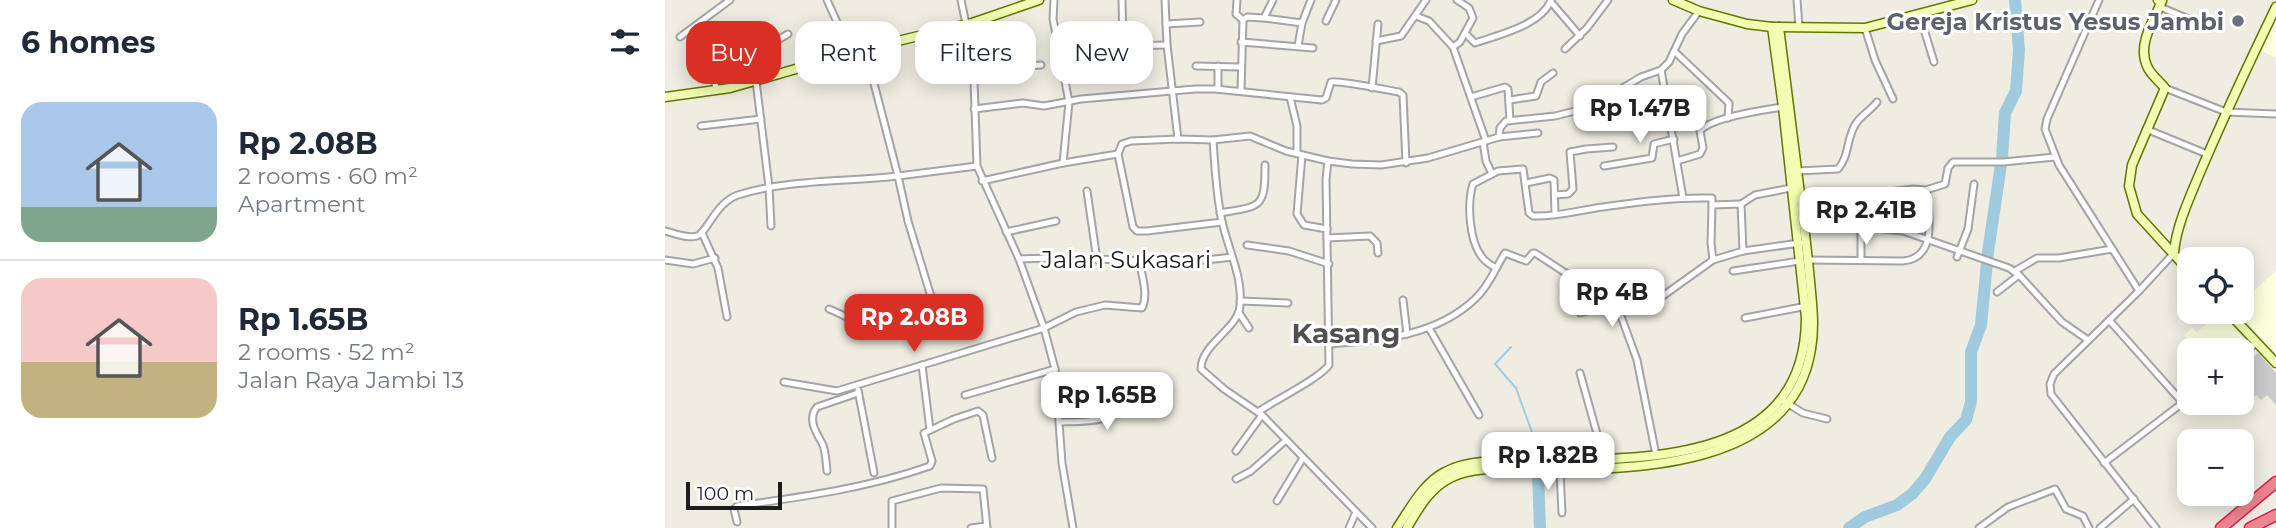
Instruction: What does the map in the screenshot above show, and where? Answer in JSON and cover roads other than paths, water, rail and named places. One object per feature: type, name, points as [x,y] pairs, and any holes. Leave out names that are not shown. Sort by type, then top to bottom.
[{"type":"highway","points":[[2221,528],[2276,482]]},
{"type":"highway","points":[[2250,528],[2276,515]]},
{"type":"street","points":[[680,37],[730,0]]},
{"type":"street","points":[[827,0],[837,21]]},
{"type":"street","points":[[961,0],[968,21]]},
{"type":"street","points":[[975,21],[1039,0]]},
{"type":"street","points":[[1054,0],[1053,19],[1069,102],[1063,163]]},
{"type":"street","points":[[1122,0],[1122,21]]},
{"type":"street","points":[[1165,0],[1167,45],[1178,138]]},
{"type":"street","points":[[1237,0],[1236,14],[1243,20]]},
{"type":"street","points":[[1263,18],[1273,0]]},
{"type":"street","points":[[1298,46],[1302,23],[1311,0]]},
{"type":"street","points":[[1326,21],[1336,0]]},
{"type":"street","points":[[1376,41],[1401,36],[1426,0]]},
{"type":"street","points":[[1453,47],[1460,42],[1472,18],[1469,8],[1457,0]]},
{"type":"street","points":[[1565,49],[1580,36],[1608,0]]},
{"type":"street","points":[[1673,0],[1699,11],[1747,24],[1865,28],[1972,0]]},
{"type":"street","points":[[1797,0],[1799,27]]},
{"type":"street","points":[[2099,0],[2045,129],[2055,157],[2139,291]]},
{"type":"street","points":[[1465,33],[1475,43],[1527,23],[1551,1],[1580,36]]},
{"type":"street","points":[[2203,25],[2161,2],[2145,45],[2147,66],[2165,88],[2226,112],[2276,114]]},
{"type":"street","points":[[2156,528],[2051,394],[2050,384],[2054,374],[2175,253],[2185,212],[2207,154],[2276,7]]},
{"type":"street","points":[[1499,137],[1502,124],[1567,114],[1606,98],[1641,77],[1661,70],[1669,62],[1682,34],[1699,11]]},
{"type":"street","points":[[1919,13],[1934,62]]},
{"type":"street","points":[[1416,16],[1429,21],[1453,47],[1471,97],[1484,141],[1486,161],[1492,174]]},
{"type":"street","points":[[1243,20],[1247,17],[1302,23]]},
{"type":"street","points":[[1241,91],[1243,20]]},
{"type":"street","points":[[1166,23],[1200,22]]},
{"type":"street","points":[[1372,88],[1378,24]]},
{"type":"street","points":[[1775,27],[1802,209],[1802,243]]},
{"type":"street","points":[[1865,28],[1875,60],[1893,99]]},
{"type":"street","points":[[715,85],[723,72],[788,34]]},
{"type":"street","points":[[1241,42],[1313,48]]},
{"type":"street","points":[[1153,45],[1167,45]]},
{"type":"street","points":[[1674,51],[1729,103],[1728,118]]},
{"type":"street","points":[[1036,65],[1041,65]]},
{"type":"street","points":[[1196,66],[1241,67]]},
{"type":"street","points":[[1218,66],[1218,89]]},
{"type":"street","points":[[1661,70],[1683,198]]},
{"type":"street","points":[[1510,100],[1536,96],[1541,82],[1553,73]]},
{"type":"street","points":[[974,109],[1023,103],[1044,106],[1173,91],[1218,89],[1322,100],[1326,98],[1331,82],[1336,81],[1399,92],[1403,95],[1406,163]]},
{"type":"street","points":[[665,97],[723,84]]},
{"type":"street","points":[[757,84],[771,226]]},
{"type":"street","points":[[829,309],[866,325],[878,327],[896,328],[935,321],[933,303],[908,221],[874,84]]},
{"type":"street","points":[[973,84],[977,166],[1019,260],[1044,328],[1055,369],[1062,463],[1073,528]]},
{"type":"street","points":[[1471,97],[1505,87],[1510,100],[1510,121]]},
{"type":"street","points":[[2165,88],[2129,174],[2131,200],[2137,214],[2177,256]]},
{"type":"street","points":[[1290,97],[1300,154],[1297,214],[1304,225],[1327,229]]},
{"type":"street","points":[[1797,171],[1838,169],[1842,165],[1851,132],[1857,121],[1877,103]]},
{"type":"street","points":[[1677,162],[1700,154],[1703,148],[1701,128],[1728,118],[1786,106]]},
{"type":"street","points":[[1539,466],[1560,470],[1665,462],[1697,455],[1751,437],[1773,421],[1785,402],[1802,355],[1809,305],[1802,243],[1791,188],[1786,106]]},
{"type":"street","points":[[701,126],[761,119]]},
{"type":"street","points":[[2147,129],[2207,154]]},
{"type":"street","points":[[1222,222],[1188,228],[1137,231],[1133,228],[1118,155],[1125,142],[1178,138],[1213,140],[1250,136],[1300,154],[1366,165],[1406,163],[1499,137],[1538,133]]},
{"type":"street","points":[[1604,166],[1652,158],[1654,144],[1674,139]]},
{"type":"street","points":[[1213,140],[1220,213],[1238,275],[1240,301],[1239,313],[1215,340],[1201,364],[1201,369],[1224,389],[1260,413],[1371,528]]},
{"type":"street","points":[[1555,195],[1568,194],[1573,190],[1570,152],[1613,147]]},
{"type":"street","points":[[982,181],[1063,163],[1118,155]]},
{"type":"street","points":[[1802,209],[1839,205],[1852,198],[1913,189],[1926,190],[1945,184],[1948,168],[1953,162],[2001,162],[2055,157]]},
{"type":"street","points":[[1236,451],[1260,413],[1327,369],[1330,344],[1328,160]]},
{"type":"street","points":[[1220,213],[1249,208],[1260,203],[1264,195],[1265,165]]},
{"type":"street","points":[[665,231],[690,236],[702,233],[713,215],[730,198],[769,187],[977,166]]},
{"type":"street","points":[[1496,268],[1482,258],[1472,233],[1469,213],[1472,184],[1492,174],[1523,169],[1530,215],[1683,198],[1712,198],[1713,260]]},
{"type":"street","points":[[1526,183],[1552,178],[1556,186],[1555,214]]},
{"type":"street","points":[[1957,257],[1968,229],[1974,184]]},
{"type":"street","points":[[1712,205],[1741,204],[1755,195],[1791,188]]},
{"type":"street","points":[[1733,271],[1804,260],[1914,259],[1921,252],[1930,228],[1926,190]]},
{"type":"street","points":[[1087,191],[1097,260]]},
{"type":"street","points":[[1852,198],[1855,226],[1903,231],[1928,238],[2017,273],[2062,322],[2088,340]]},
{"type":"street","points":[[1741,204],[1743,251]]},
{"type":"street","points":[[1006,232],[1056,221]]},
{"type":"street","points":[[1861,226],[1861,260]]},
{"type":"street","points":[[702,233],[715,258],[727,317]]},
{"type":"street","points":[[1328,238],[1370,236],[1377,243],[1378,253]]},
{"type":"street","points":[[1580,313],[1660,298],[1713,260],[1743,251],[1802,243]]},
{"type":"street","points":[[1247,245],[1289,251],[1329,264]]},
{"type":"street","points":[[1997,292],[2037,258],[2059,258],[2112,249]]},
{"type":"street","points":[[1330,344],[1366,341],[1429,328],[1460,311],[1476,298],[1505,252],[1527,261],[1535,253],[1564,272],[1605,292],[1609,306]]},
{"type":"street","name":"Jalan Sukasari","points":[[1019,260],[1139,259],[1190,262],[1232,257]]},
{"type":"street","points":[[665,260],[692,264],[715,258]]},
{"type":"street","points":[[784,382],[833,392],[1044,328],[1076,312],[1105,305],[1142,308],[1145,304],[1145,287],[1139,259]]},
{"type":"street","points":[[1403,300],[1408,334]]},
{"type":"street","points":[[1240,301],[1288,303]]},
{"type":"street","points":[[1745,318],[1809,305]]},
{"type":"street","points":[[1618,308],[1637,360],[1657,455]]},
{"type":"street","points":[[1239,313],[1249,328]]},
{"type":"street","points":[[2109,320],[2177,396]]},
{"type":"street","points":[[2240,324],[2276,363]]},
{"type":"street","points":[[1429,328],[1479,415]]},
{"type":"street","points":[[922,365],[930,430]]},
{"type":"street","points":[[965,395],[1055,369]]},
{"type":"street","points":[[1580,373],[1604,459]]},
{"type":"street","points":[[857,385],[874,472]]},
{"type":"street","points":[[827,471],[823,444],[817,438],[814,427],[813,412],[817,407],[858,393]]},
{"type":"street","points":[[1061,422],[1105,419],[1116,415],[1138,399]]},
{"type":"street","points":[[1785,402],[1803,413],[1827,419]]},
{"type":"street","points":[[1397,528],[1437,477],[1466,468],[1539,466],[1657,455],[1734,436],[1785,402]]},
{"type":"street","points":[[2104,463],[2177,408]]},
{"type":"street","points":[[737,522],[734,509],[737,506],[893,479],[930,466],[932,461],[923,435],[954,419],[980,411],[992,458]]},
{"type":"street","points":[[1235,479],[1251,471],[1285,441]]},
{"type":"street","points":[[1277,501],[1303,458]]},
{"type":"street","points":[[1560,470],[1562,513]]},
{"type":"street","points":[[892,528],[892,501],[941,488],[983,489],[986,527],[971,528]]},
{"type":"street","points":[[1979,528],[2007,507],[2055,489],[2066,509],[2083,516],[2088,528]]},
{"type":"street","points":[[2100,528],[2134,499]]},
{"type":"street","points":[[1407,528],[1420,500]]},
{"type":"street","points":[[1349,528],[1356,512]]},
{"type":"waterway","points":[[1849,528],[1865,517],[1897,505],[1912,494],[1925,479],[1950,437],[1966,420],[1971,402],[1971,352],[1981,325],[2005,113],[2016,91],[2019,50],[2015,0]]},
{"type":"waterway","points":[[1511,347],[1495,364],[1516,388],[1537,446],[1538,458]]},
{"type":"waterway","points":[[1538,474],[1540,528]]},
{"type":"place","name":"Gereja Kristus Yesus Jambi","points":[[2238,21]]},
{"type":"district","name":"Kasang","points":[[1346,333]]}]
